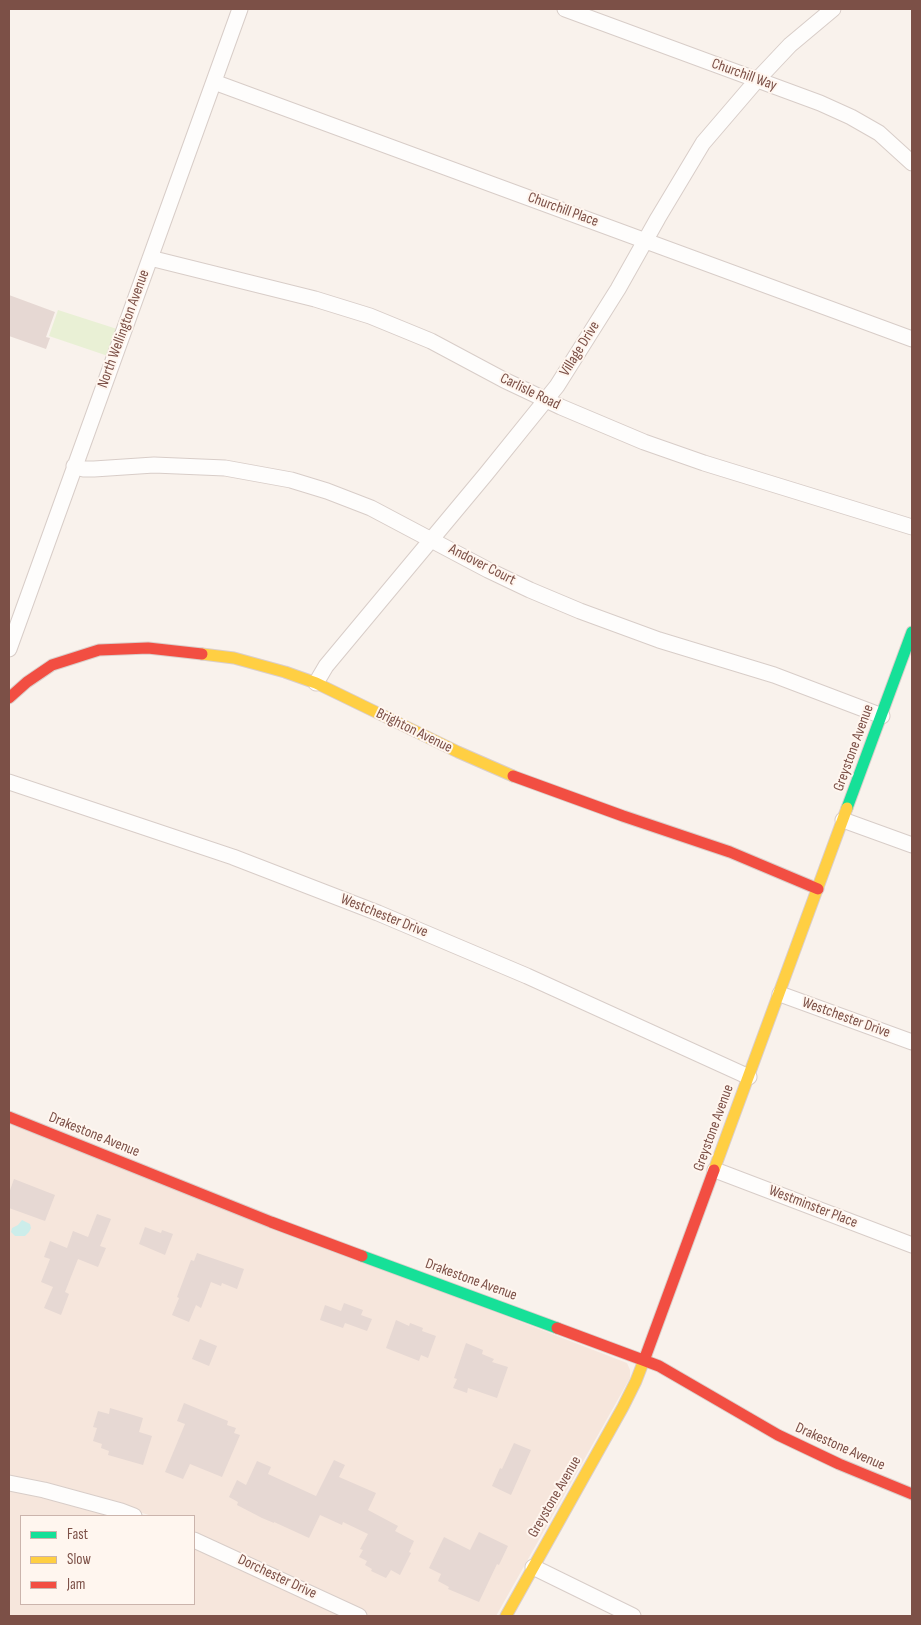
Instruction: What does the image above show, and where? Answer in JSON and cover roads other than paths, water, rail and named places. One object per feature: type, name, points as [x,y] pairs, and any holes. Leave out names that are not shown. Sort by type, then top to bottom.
[{"type":"street","name":"North Wellington Avenue","points":[[9,648],[240,9]]},
{"type":"street","name":"Churchill Way","points":[[565,9],[820,103],[851,117],[879,133],[912,163]]},
{"type":"street","name":"Village Drive","points":[[316,684],[326,666],[546,400],[576,357],[618,289],[703,143],[790,45],[833,9]]},
{"type":"street","name":"Churchill Place","points":[[214,82],[912,339]]},
{"type":"street","name":"Carlisle Road","points":[[150,258],[315,299],[370,316],[432,341],[546,400],[636,439],[704,463],[912,527]]},
{"type":"street","name":"Andover Court","points":[[74,466],[94,470],[144,465],[191,465],[225,468],[291,480],[327,491],[371,508],[530,590],[588,615],[659,640],[774,675],[882,716]]},
{"type":"street","name":"Greystone Avenue","points":[[506,1616],[623,1408],[645,1360],[843,820],[909,648],[912,632]]},
{"type":"street","name":"Brighton Avenue","points":[[9,698],[26,682],[52,665],[85,653],[118,649],[176,650],[234,658],[285,672],[316,684],[458,752],[513,776],[614,813],[730,852],[818,890]]},
{"type":"street","name":"Westchester Drive","points":[[9,782],[233,857],[378,912],[528,976],[749,1077]]},
{"type":"street","points":[[843,820],[912,845]]},
{"type":"street","name":"Westchester Drive","points":[[780,994],[912,1042]]},
{"type":"street","name":"Drakestone Avenue","points":[[9,1117],[271,1222],[645,1360],[666,1370],[778,1436],[912,1494]]},
{"type":"street","name":"Westminster Place","points":[[715,1170],[912,1245]]},
{"type":"street","points":[[9,1483],[44,1490],[131,1515]]},
{"type":"street","name":"Dorchester Drive","points":[[195,1540],[359,1616]]},
{"type":"street","points":[[533,1567],[633,1616]]},
{"type":"water","points":[[22,1220],[30,1224],[31,1228],[25,1236],[15,1236],[11,1232],[12,1228]]}]
